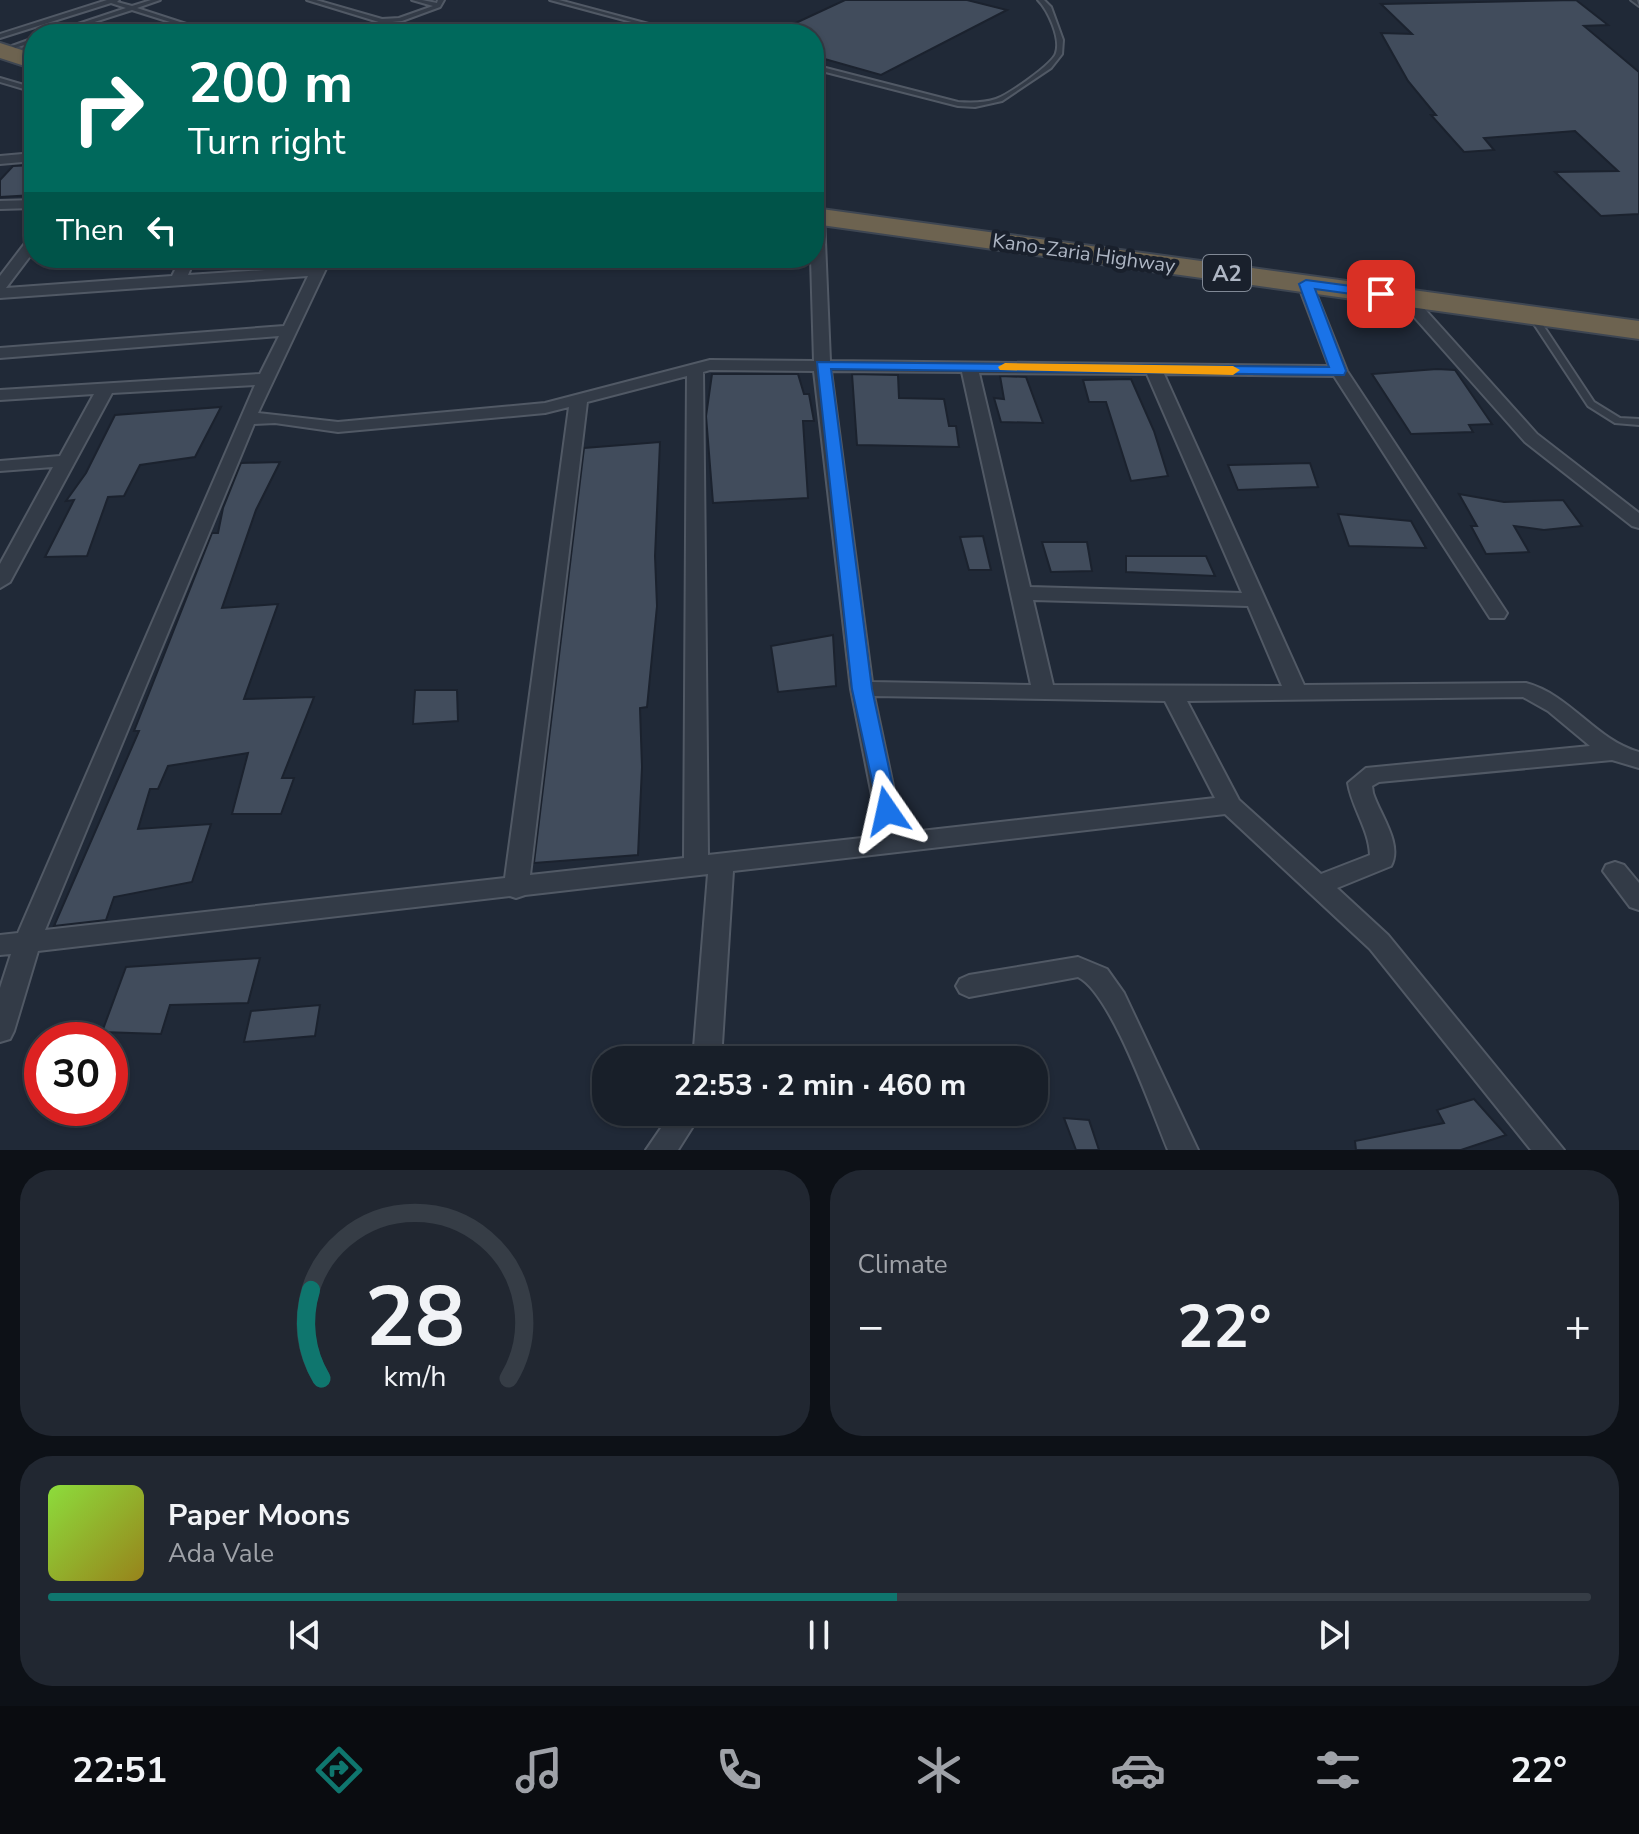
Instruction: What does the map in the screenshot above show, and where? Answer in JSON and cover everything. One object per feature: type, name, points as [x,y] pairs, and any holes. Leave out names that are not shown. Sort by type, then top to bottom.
[{"type":"highway","name":"Kano-Zaria Highway","points":[[824,214],[1639,330]]},
{"type":"highway","name":"Kano-Zaria Highway","points":[[824,214],[1639,315]]},
{"type":"street","points":[[0,160],[24,158]]},
{"type":"street","points":[[0,205],[24,204]]},
{"type":"street","points":[[0,286],[24,254]]},
{"type":"street","points":[[177,282],[183,268]]},
{"type":"street","points":[[0,293],[177,282],[295,268]]},
{"type":"street","points":[[0,1031],[28,940],[264,379],[291,330],[319,268]]},
{"type":"street","points":[[818,268],[822,365],[862,689],[893,842]]},
{"type":"street","points":[[1306,284],[1339,371],[1497,613]]},
{"type":"street","points":[[1406,298],[1522,429],[1639,522]]},
{"type":"street","points":[[0,353],[291,330]]},
{"type":"street","points":[[247,419],[275,418],[338,427],[545,408],[578,402],[695,368],[822,365],[1339,371]]},
{"type":"street","points":[[969,366],[1044,692]]},
{"type":"street","points":[[695,368],[709,866],[707,1046]]},
{"type":"street","points":[[1153,369],[1296,692]]},
{"type":"street","points":[[0,395],[264,379]]},
{"type":"street","points":[[0,582],[106,388]]},
{"type":"street","points":[[516,889],[578,402]]},
{"type":"street","points":[[0,466],[66,461]]},
{"type":"street","points":[[1021,593],[1255,600]]},
{"type":"street","points":[[862,689],[1172,694],[1526,690],[1563,711],[1611,752]]},
{"type":"street","points":[[1172,694],[1230,805],[1379,942],[1549,1150]]},
{"type":"street","points":[[1319,885],[1382,860],[1380,834],[1361,798],[1360,783],[1374,774],[1611,752],[1639,760]]},
{"type":"street","points":[[0,945],[516,889],[893,842],[1230,805]]},
{"type":"street","points":[[1615,871],[1639,900]]},
{"type":"street","points":[[969,986],[1078,967],[1091,971],[1102,981],[1121,1016],[1183,1150]]},
{"type":"street","points":[[661,1150],[678,1126]]},
{"type":"lane","points":[[59,24],[112,0],[183,24]]},
{"type":"lane","points":[[83,24],[157,0]]},
{"type":"lane","points":[[310,0],[382,21],[400,20],[439,3]]},
{"type":"lane","points":[[415,0],[439,3]]},
{"type":"lane","points":[[553,0],[645,24]]},
{"type":"lane","points":[[824,70],[950,103],[1000,100],[1049,67],[1059,54],[1060,40],[1048,7],[1041,0]]},
{"type":"lane","points":[[0,80],[24,87]]},
{"type":"lane","points":[[1532,315],[1591,404],[1618,421],[1639,422]]},
{"type":"building","points":[[845,0],[967,0],[1007,10],[881,75],[824,59],[824,24],[793,24]]},
{"type":"building","points":[[1576,0],[1608,25],[1584,26],[1639,72],[1639,214],[1601,216],[1555,172],[1618,171],[1575,131],[1484,138],[1494,150],[1464,152],[1431,115],[1436,115],[1408,81],[1381,33],[1412,34],[1381,4]]},
{"type":"building","points":[[24,165],[24,196],[0,197],[0,180],[13,166]]},
{"type":"building","points":[[1455,370],[1492,424],[1469,425],[1473,432],[1411,434],[1372,374]]},
{"type":"building","points":[[712,374],[798,374],[804,394],[809,394],[814,421],[803,421],[808,498],[713,503],[706,416]]},
{"type":"building","points":[[852,374],[898,375],[899,398],[944,399],[949,426],[956,426],[959,447],[857,445]]},
{"type":"building","points":[[1000,376],[1026,377],[1043,423],[1001,422],[994,398],[1004,399]]},
{"type":"building","points":[[1131,379],[1154,431],[1168,476],[1131,481],[1106,402],[1089,402],[1083,380]]},
{"type":"building","points":[[221,407],[195,457],[140,465],[124,496],[108,497],[87,556],[45,557],[74,500],[66,501],[86,473],[115,415]]},
{"type":"building","points":[[660,442],[655,556],[657,606],[647,707],[640,708],[642,767],[638,855],[534,863],[584,448]]},
{"type":"building","points":[[280,462],[256,510],[222,608],[278,604],[244,699],[314,697],[282,778],[294,778],[281,814],[232,814],[248,753],[168,766],[158,789],[150,789],[138,829],[211,824],[192,882],[114,897],[106,920],[54,926],[139,731],[134,731],[212,533],[218,533],[223,508],[241,463]]},
{"type":"building","points":[[1310,463],[1318,487],[1238,490],[1228,465]]},
{"type":"building","points":[[1459,494],[1504,502],[1563,500],[1582,526],[1544,530],[1514,526],[1529,552],[1486,554],[1471,526],[1477,526]]},
{"type":"building","points":[[1338,514],[1411,521],[1426,548],[1349,546]]},
{"type":"building","points":[[983,536],[991,570],[969,570],[960,537]]},
{"type":"building","points":[[1042,542],[1087,542],[1092,571],[1051,572]]},
{"type":"building","points":[[1126,556],[1206,556],[1215,576],[1126,572]]},
{"type":"building","points":[[833,635],[836,686],[778,692],[771,646]]},
{"type":"building","points":[[415,690],[457,690],[458,721],[413,724]]},
{"type":"building","points":[[260,958],[248,1003],[170,1005],[161,1034],[128,1033],[128,1022],[106,1022],[126,967]]},
{"type":"building","points":[[320,1005],[315,1036],[244,1042],[251,1011]]},
{"type":"building","points":[[1474,1099],[1506,1135],[1461,1150],[1356,1150],[1355,1141],[1444,1123],[1437,1110]]},
{"type":"building","points":[[1064,1118],[1089,1120],[1099,1150],[1076,1150]]},
{"type":"slow traffic","points":[[1005,367],[1233,370]]},
{"type":"route","points":[[887,811],[862,689],[822,365],[1339,371],[1329,352],[1306,284],[1381,294]]}]
